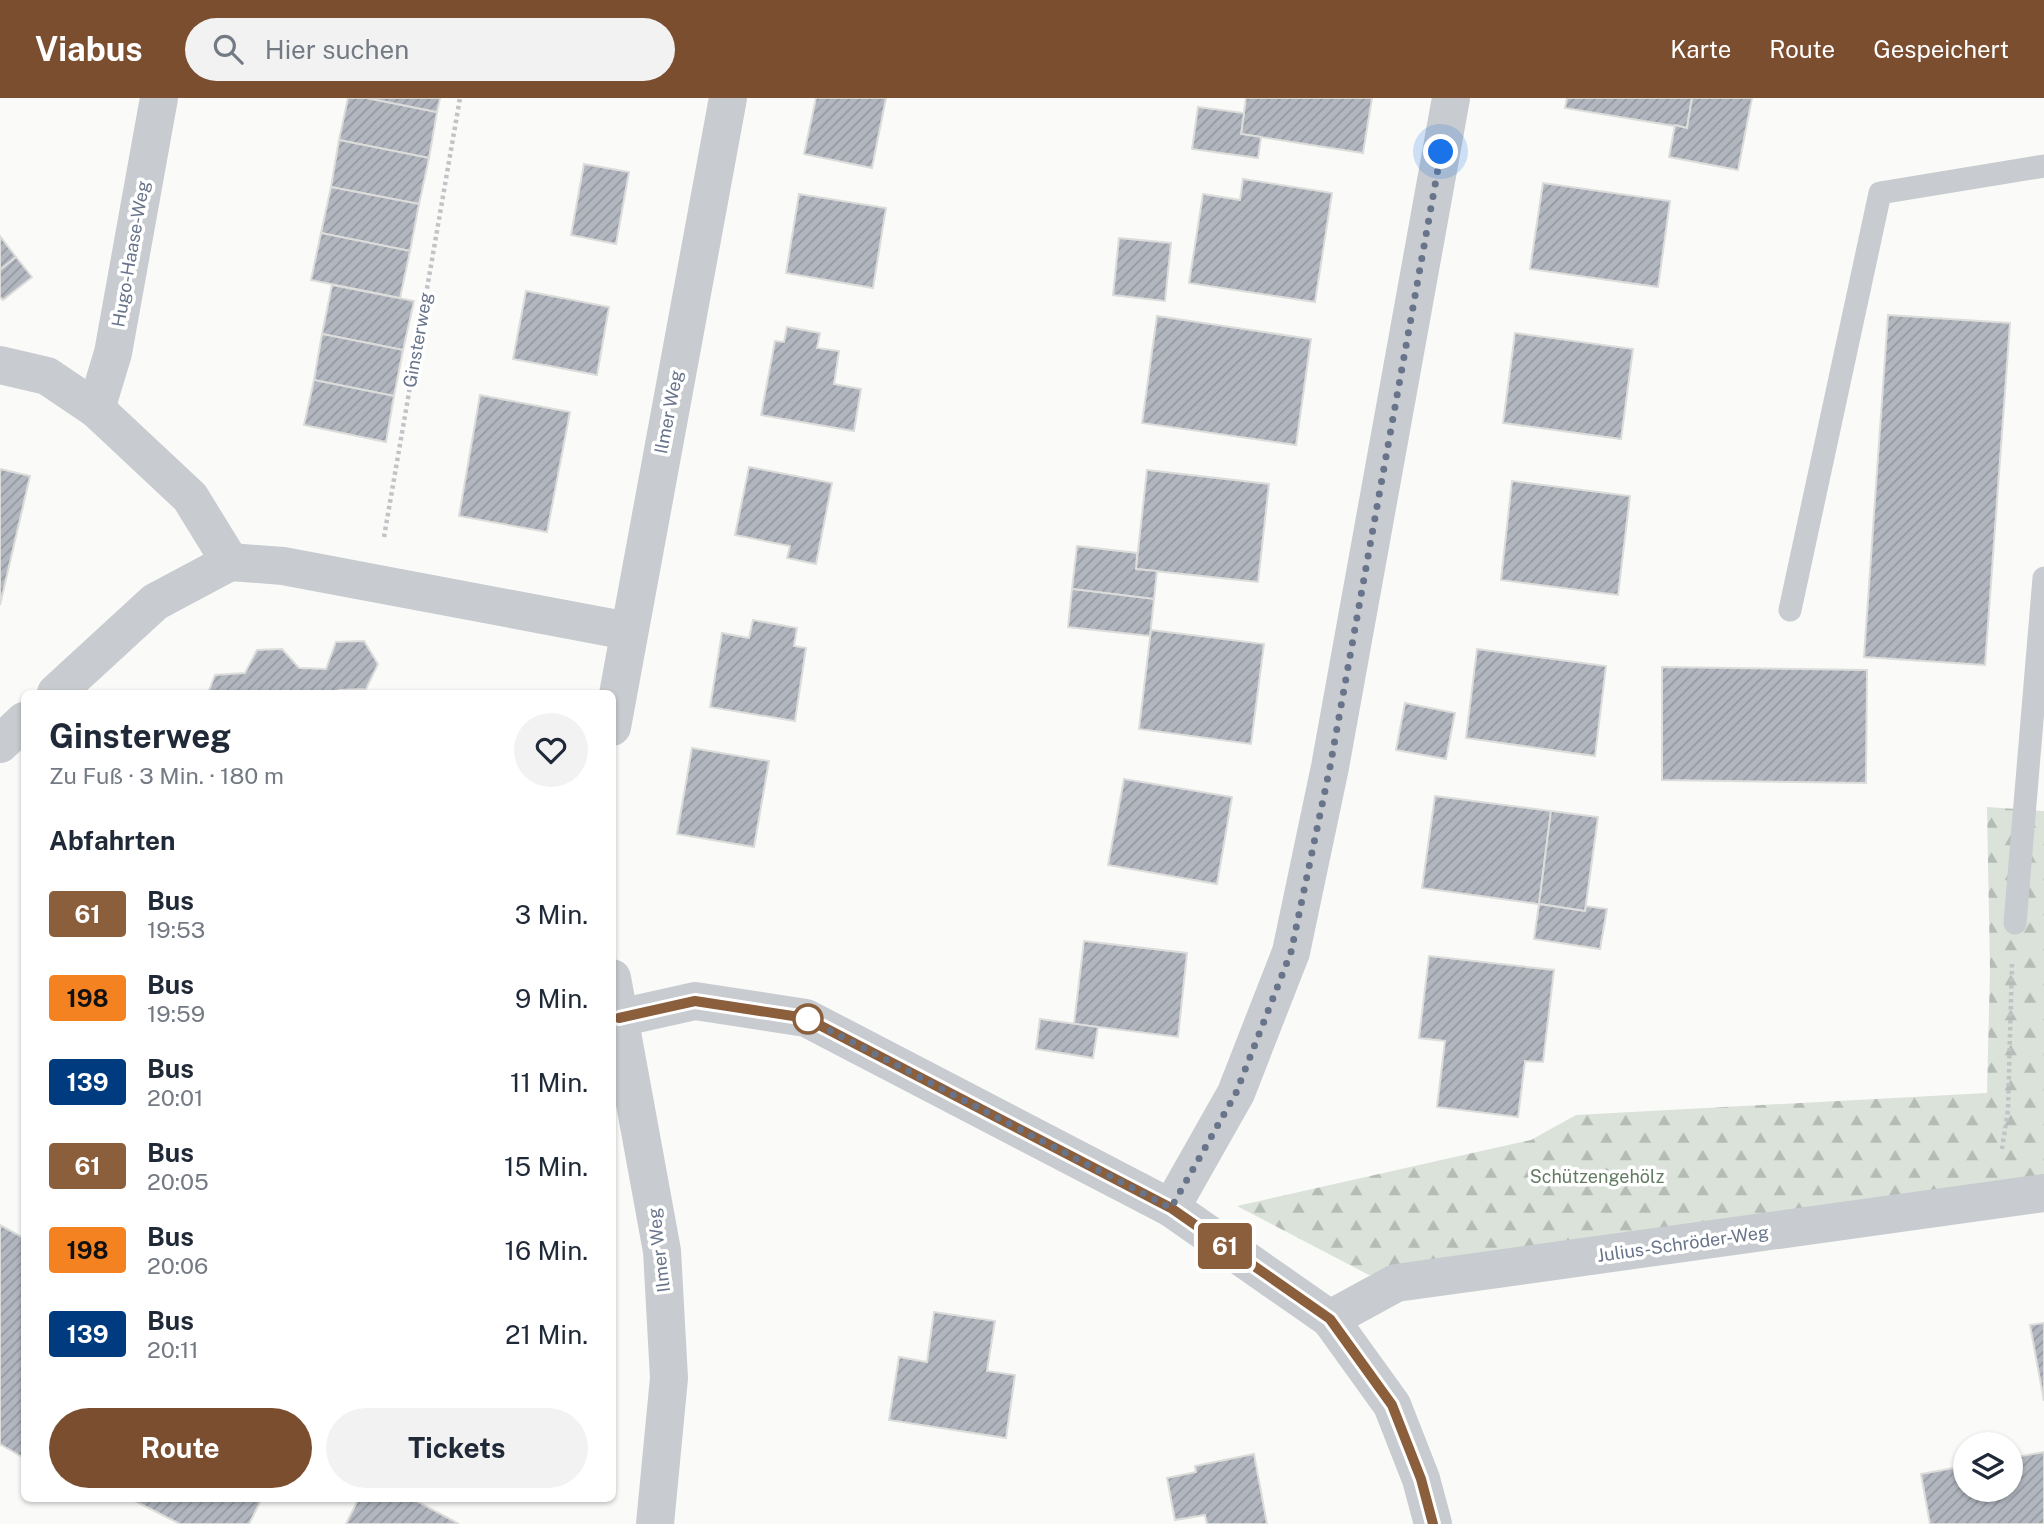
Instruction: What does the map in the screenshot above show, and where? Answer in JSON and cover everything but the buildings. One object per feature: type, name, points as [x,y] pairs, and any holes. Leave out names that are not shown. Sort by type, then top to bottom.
[{"type":"street","name":"Hugo-Haase-Weg","points":[[96,409],[113,354],[159,98]]},
{"type":"street","name":"Ilmer Weg","points":[[616,703],[728,98]]},
{"type":"street","points":[[1171,1208],[1236,1093],[1291,952],[1330,767],[1451,98]]},
{"type":"street","points":[[0,365],[47,376],[96,409],[190,497],[230,562]]},
{"type":"street","points":[[58,690],[155,602],[230,562],[283,566],[628,631]]},
{"type":"street","points":[[0,744],[21,724]]},
{"type":"street","name":"Ilmer Weg","points":[[616,1001],[662,1251],[670,1378],[655,1524]]},
{"type":"street","points":[[619,1018],[695,1001],[806,1018],[1171,1208],[1330,1319],[1392,1405],[1421,1479],[1433,1524]]},
{"type":"street","name":"Julius-Schröder-Weg","points":[[1330,1319],[1396,1283],[2044,1193]]},
{"type":"lane","points":[[1790,610],[1880,193],[2044,166]]},
{"type":"lane","points":[[2015,923],[2044,578]]},
{"type":"path","name":"Ginsterweg","points":[[376,583],[460,98]]},
{"type":"path","points":[[1993,1202],[2008,1110],[2015,923]]},
{"type":"green space","name":"Schützengehölz","points":[[1987,807],[2044,811],[2044,1178],[1369,1275],[1237,1206],[1531,1140],[1576,1115],[1987,1093],[1990,969]]},
{"type":"bus line","name":"61","points":[[619,1018],[695,1001],[806,1018],[1171,1208],[1330,1319],[1392,1405],[1421,1479],[1433,1524]]},
{"type":"route","points":[[808,1019],[806,1018],[1171,1208],[1236,1093],[1291,952],[1330,767],[1441,152]]}]
